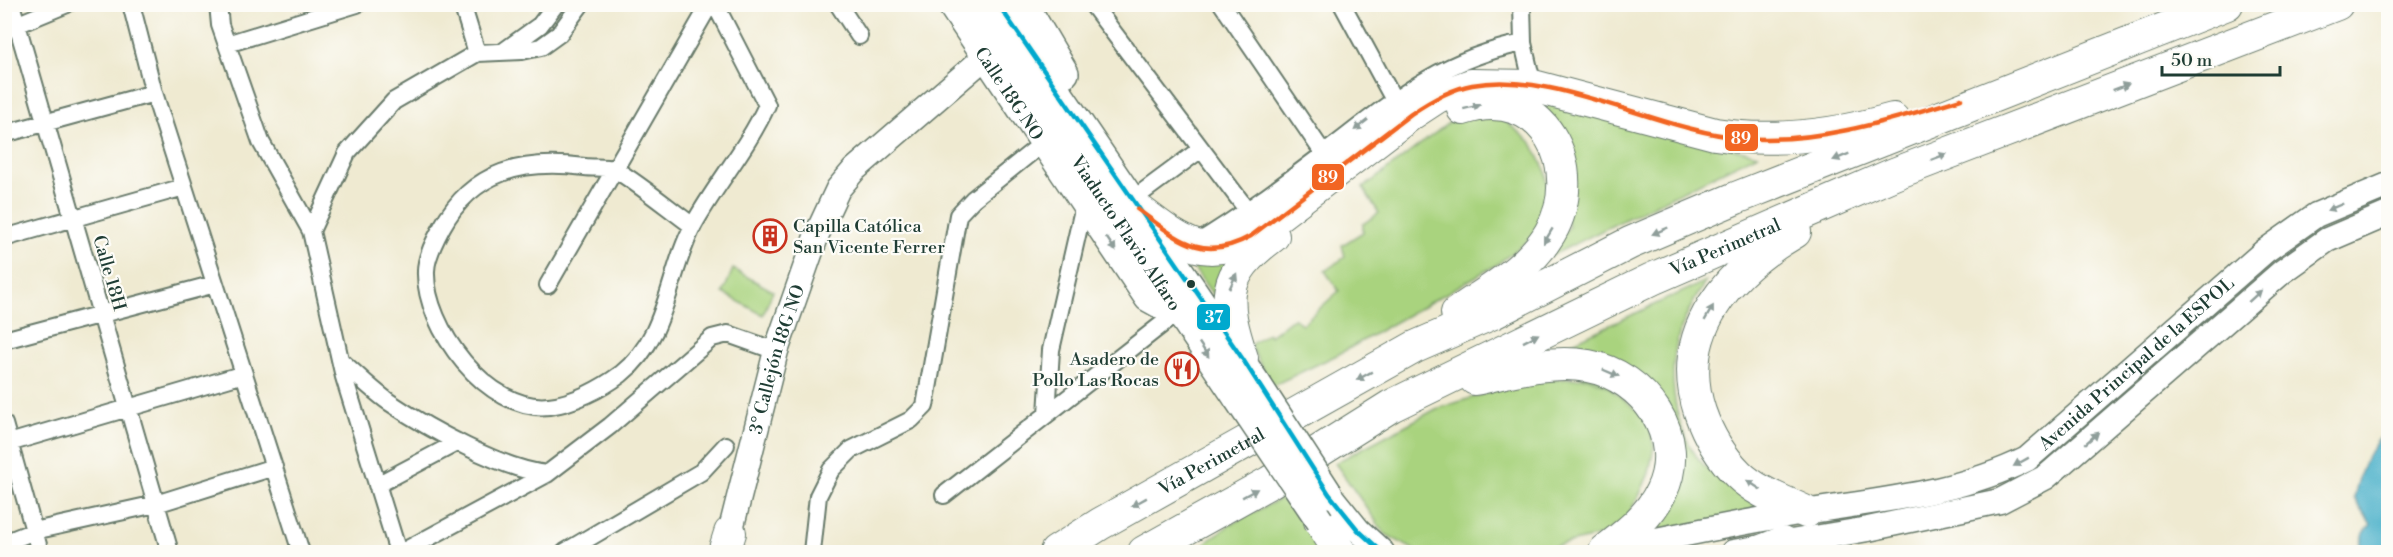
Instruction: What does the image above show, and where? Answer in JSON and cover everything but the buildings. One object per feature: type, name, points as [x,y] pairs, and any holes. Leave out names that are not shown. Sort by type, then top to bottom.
[{"type":"highway","name":"Vía Perimetral","points":[[1056,552],[1100,524],[1415,347],[1493,313],[1630,243],[2044,75],[2227,4]]},
{"type":"highway","name":"Vía Perimetral","points":[[1144,552],[1270,482],[1391,406],[1652,279],[1894,174],[2337,4]]},
{"type":"highway","points":[[1132,200],[1180,240],[1193,246],[1218,249],[1234,246],[1251,237],[1399,122],[1437,98],[1460,88],[1480,84],[1533,86],[1715,134],[1764,138],[1866,126],[2044,75]]},
{"type":"highway","points":[[1242,357],[1229,316],[1228,294],[1240,268],[1263,243],[1396,146],[1442,118],[1481,104],[1516,108],[1542,126],[1555,144],[1561,158],[1564,184],[1557,218],[1544,243],[1520,268],[1415,347]]},
{"type":"highway","points":[[1806,512],[1762,491],[1739,475],[1714,442],[1702,416],[1694,390],[1693,361],[1698,336],[1709,312],[1725,288],[1770,247],[1894,174]]},
{"type":"highway","points":[[1391,406],[1471,380],[1551,365],[1594,367],[1630,384],[1655,410],[1664,430],[1668,453],[1668,474],[1660,494],[1647,513],[1600,552]]},
{"type":"highway","points":[[1325,507],[1340,552]]},
{"type":"highway","points":[[1173,552],[1207,516]]},
{"type":"main road","name":"Calle 18G NO","points":[[949,4],[992,51],[1043,142],[1147,299],[1179,317]]},
{"type":"main road","name":"Viaducto Flavio Alfaro","points":[[972,4],[992,51],[1179,317],[1247,392],[1325,507]]},
{"type":"main road","name":"Viaducto Flavio Alfaro","points":[[998,4],[1242,357],[1247,392]]},
{"type":"main road","points":[[1031,7],[1125,172],[1132,200]]},
{"type":"main road","name":"3° Callejón 18G NO","points":[[728,546],[776,351],[818,234],[838,189],[854,171],[992,51]]},
{"type":"main road","name":"Avenida Principal de la ESPOL","points":[[1600,552],[1806,512],[1868,503],[1992,477],[2027,459],[2265,251],[2316,215],[2388,185]]},
{"type":"main road","name":"Avenida Principal de la ESPOL","points":[[1732,552],[1771,548],[2000,501],[2046,477],[2282,273],[2327,240],[2388,214]]},
{"type":"main road","points":[[2202,305],[2220,328]]},
{"type":"main road","points":[[1941,488],[1950,512]]},
{"type":"main road","points":[[1325,507],[1349,552]]},
{"type":"main road","points":[[1325,507],[1358,530],[1382,552]]},
{"type":"main road","points":[[1837,508],[1845,514],[1848,522],[1842,534]]},
{"type":"street","name":"Calle 18H","points":[[11,4],[11,28],[45,122],[171,552]]},
{"type":"street","points":[[11,28],[67,4]]},
{"type":"street","points":[[131,4],[154,93],[301,552]]},
{"type":"street","points":[[218,4],[227,45],[261,142],[311,231],[340,360],[377,485],[400,552],[547,474],[610,426],[712,338],[728,334],[776,351]]},
{"type":"street","points":[[227,45],[357,4]]},
{"type":"street","points":[[462,4],[477,53]]},
{"type":"street","points":[[504,51],[540,25],[556,4]]},
{"type":"street","points":[[311,231],[347,153],[394,101],[477,53],[542,47],[559,34],[581,4]]},
{"type":"street","points":[[548,285],[710,4]]},
{"type":"street","points":[[693,226],[614,169],[563,164],[541,164],[510,169],[486,179],[461,197],[447,218],[435,240],[425,268],[427,297],[437,326],[477,377],[503,394],[524,403],[547,406],[571,401],[622,373],[658,326],[693,226],[767,105],[715,4]]},
{"type":"street","points":[[838,4],[859,36]]},
{"type":"street","points":[[1092,4],[1248,211]]},
{"type":"street","points":[[1222,4],[1324,154]]},
{"type":"street","points":[[1342,4],[1394,100]]},
{"type":"street","points":[[1522,4],[1523,43],[1533,86]]},
{"type":"street","points":[[1193,246],[1248,211],[1394,100],[1428,77],[1465,59],[1523,43]]},
{"type":"street","points":[[4,134],[154,93]]},
{"type":"street","points":[[812,552],[818,496],[831,470],[851,450],[911,420],[925,406],[958,215],[1043,142]]},
{"type":"street","points":[[1132,200],[1201,148]]},
{"type":"street","points":[[4,238],[184,187]]},
{"type":"street","points":[[1047,414],[1051,350],[1084,205]]},
{"type":"street","points":[[4,340],[215,284]]},
{"type":"street","points":[[944,495],[1047,414],[1179,317]]},
{"type":"street","points":[[340,360],[388,401],[458,442],[530,472],[547,474]]},
{"type":"street","points":[[9,443],[129,410],[244,374]]},
{"type":"street","points":[[4,424],[40,552]]},
{"type":"street","points":[[377,485],[458,442]]},
{"type":"street","points":[[565,552],[701,472],[726,445]]},
{"type":"street","points":[[4,543],[34,531],[156,504],[274,467]]},
{"type":"green space","points":[[1530,94],[1647,129],[1758,154],[1538,262],[1569,227]]},
{"type":"green space","points":[[1477,116],[1504,120],[1532,143],[1546,172],[1548,205],[1539,232],[1496,265],[1339,354],[1272,386],[1250,345],[1268,333],[1270,336],[1293,318],[1302,324],[1339,291],[1325,271],[1345,257],[1342,245],[1363,232],[1363,224],[1379,213],[1363,188],[1451,121]]},
{"type":"green space","points":[[1242,248],[1218,302],[1183,253]]},
{"type":"green space","points":[[733,269],[773,291],[763,315],[723,293]]},
{"type":"green space","points":[[1706,281],[1684,321],[1674,356],[1674,394],[1677,413],[1683,431],[1701,462],[1739,494],[1764,509],[1640,539],[1660,511],[1660,407],[1538,358]]},
{"type":"green space","points":[[1596,377],[1648,419],[1654,447],[1649,473],[1625,520],[1600,536],[1528,552],[1418,552],[1385,534],[1335,463],[1436,409],[1522,382]]},
{"type":"green space","points":[[1282,498],[1308,529],[1323,552],[1193,552],[1231,524]]},
{"type":"water","points":[[2388,430],[2388,552],[2358,552],[2364,533],[2371,524],[2354,498],[2356,489],[2370,452]]},
{"type":"transit line","name":"37","points":[[998,4],[1242,358],[1329,494],[1358,530],[1382,552]]},
{"type":"transit line","name":"89","points":[[1137,209],[1177,238],[1190,244],[1218,248],[1233,244],[1251,236],[1418,109],[1448,93],[1472,85],[1504,82],[1538,86],[1572,93],[1711,133],[1771,139],[1854,129],[1961,99]]},
{"type":"place","name":"Capilla Católica San Vicente Ferrer","points":[[770,236]]},
{"type":"place","name":"Asadero de Pollo Las Rocas","points":[[1182,369]]}]
